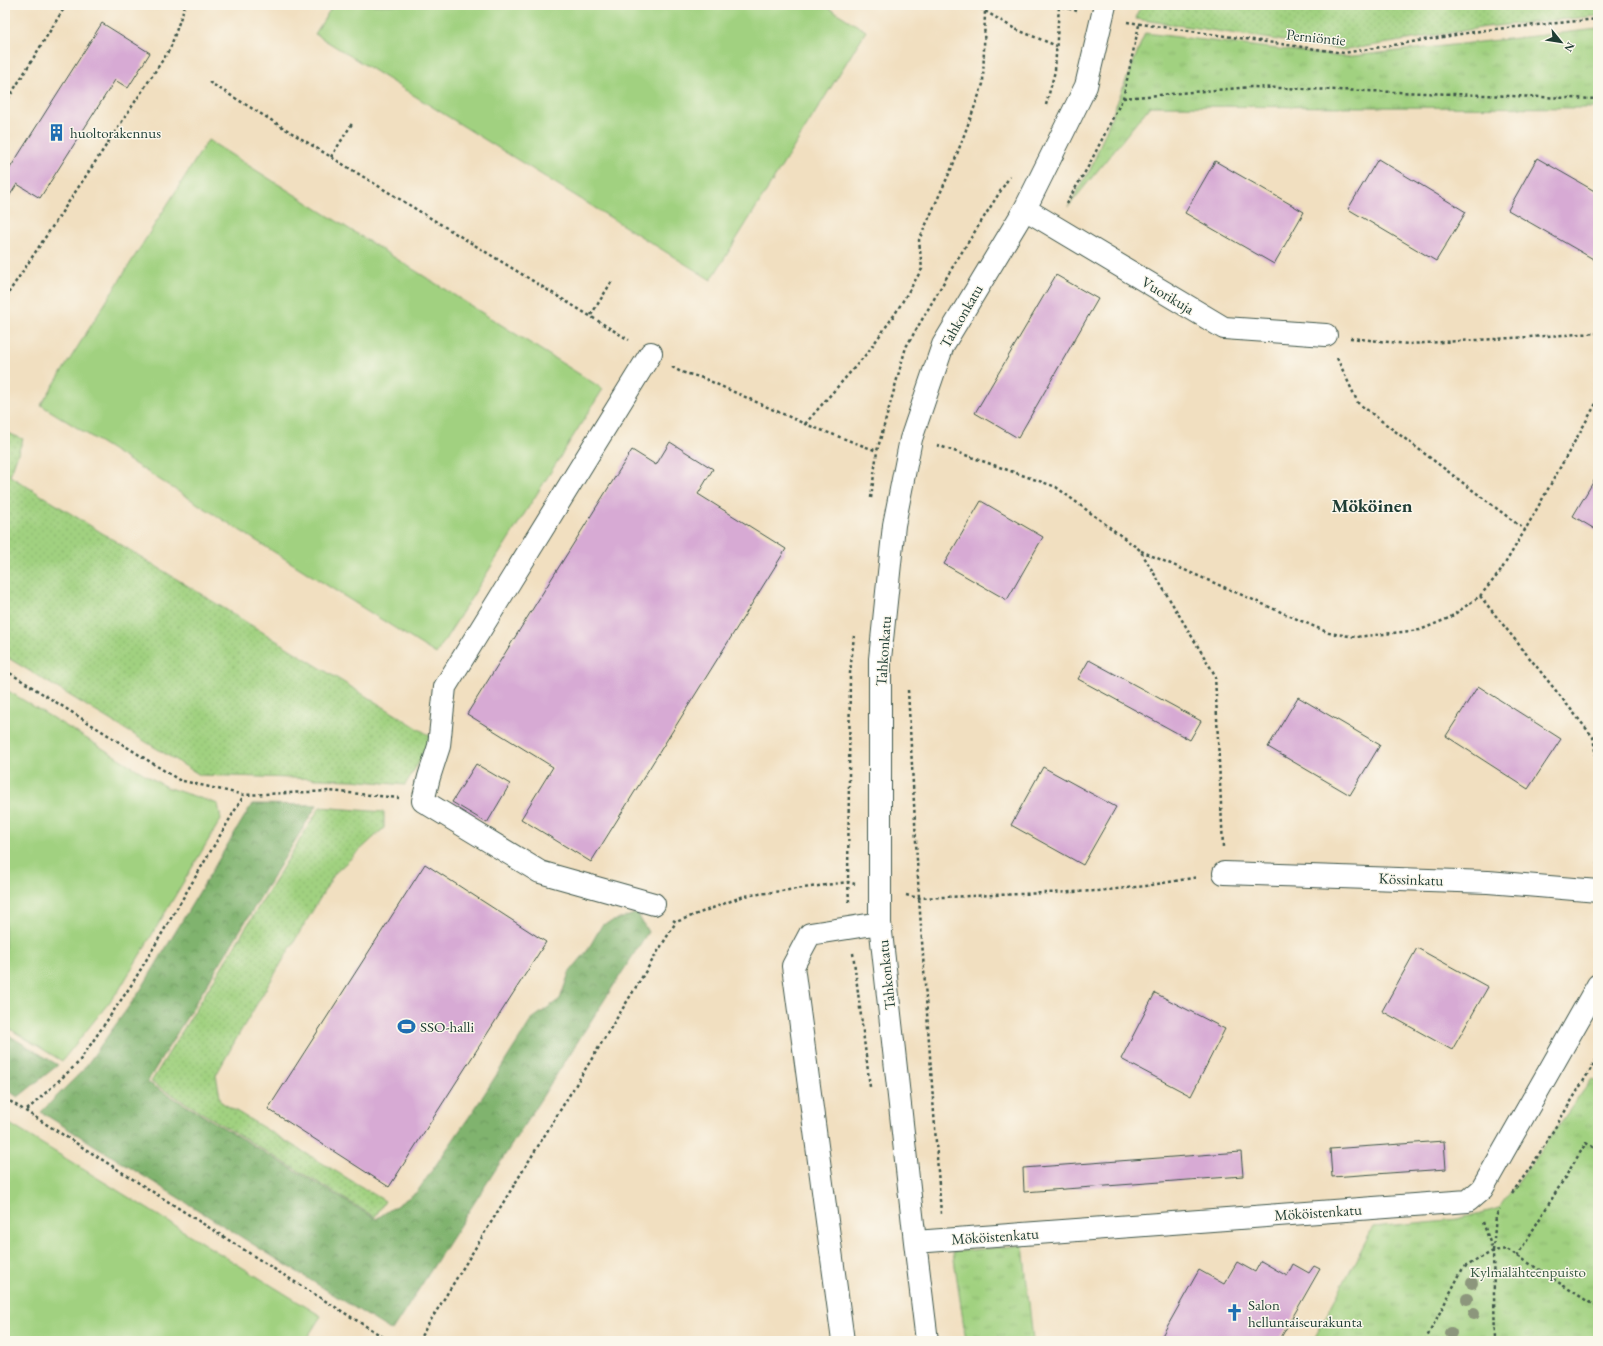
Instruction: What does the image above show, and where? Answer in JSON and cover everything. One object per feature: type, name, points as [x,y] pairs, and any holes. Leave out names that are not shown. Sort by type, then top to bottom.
[{"type":"street","name":"Tahkonkatu","points":[[927,1341],[880,923],[880,659],[894,525],[911,439],[943,345],[1025,209],[1086,86],[1103,11]]},
{"type":"street","name":"Vuorikuja","points":[[1025,209],[1052,227],[1224,328],[1326,335]]},
{"type":"street","points":[[651,353],[445,687],[439,746],[429,776],[423,801],[540,872],[654,904]]},
{"type":"street","name":"Kössinkatu","points":[[1224,873],[1488,882],[1598,891]]},
{"type":"street","points":[[842,1341],[793,966],[810,934],[880,923]]},
{"type":"street","points":[[1468,1201],[1482,1190],[1598,985]]},
{"type":"street","name":"Mököistenkatu","points":[[915,1242],[1468,1201]]},
{"type":"path","points":[[5,104],[66,5]]},
{"type":"path","points":[[5,298],[170,49],[186,5]]},
{"type":"path","points":[[975,5],[1015,29],[1057,46]]},
{"type":"path","name":"Perniöntie","points":[[1057,5],[1103,11],[1139,25],[1344,53],[1486,30],[1598,19]]},
{"type":"path","points":[[805,424],[868,352],[895,314],[922,268],[919,240],[953,164],[983,84],[985,11]]},
{"type":"path","points":[[1052,227],[1088,167],[1123,98],[1139,25]]},
{"type":"path","points":[[209,82],[681,372],[703,378],[805,424],[877,451]]},
{"type":"path","points":[[1123,98],[1251,87],[1598,99]]},
{"type":"path","points":[[331,157],[353,122]]},
{"type":"path","points":[[591,316],[612,281]]},
{"type":"path","points":[[5,286],[10,289]]},
{"type":"path","points":[[1326,335],[1408,344],[1598,332]]},
{"type":"path","points":[[1326,335],[1358,403],[1525,530]]},
{"type":"path","points":[[933,443],[1056,487],[1140,550],[1329,633],[1356,637],[1420,630],[1449,618],[1480,596],[1500,572],[1598,400]]},
{"type":"path","points":[[418,1341],[676,922],[744,896],[848,882],[919,898],[1097,891],[1146,886],[1224,873],[1215,675],[1140,550]]},
{"type":"path","points":[[1480,596],[1593,737],[1598,770],[1598,891]]},
{"type":"path","points":[[5,670],[179,780],[244,794],[330,791],[423,801]]},
{"type":"path","points":[[908,684],[919,898],[942,1240]]},
{"type":"path","points":[[27,1110],[78,1063],[132,984],[244,794]]},
{"type":"path","points":[[654,904],[676,922]]},
{"type":"path","points":[[1508,1198],[1533,1164],[1598,1057]]},
{"type":"path","points":[[5,1098],[27,1110],[279,1272],[388,1340]]},
{"type":"path","points":[[1517,1256],[1586,1143],[1598,1150]]},
{"type":"path","points":[[1468,1201],[1482,1218],[1493,1251]]},
{"type":"path","points":[[1496,1341],[1493,1251],[1496,1216],[1504,1204]]},
{"type":"path","points":[[1425,1341],[1463,1268],[1493,1251],[1507,1249],[1598,1308]]},
{"type":"green space","points":[[333,5],[824,5],[866,31],[711,280],[315,34]]},
{"type":"green space","points":[[1145,5],[1598,5],[1598,16],[1486,27],[1346,50],[1136,19],[1138,11]]},
{"type":"green space","points":[[1598,29],[1598,108],[1150,106],[1068,207],[1091,168],[1145,33],[1344,57]]},
{"type":"green space","points":[[208,140],[603,389],[436,654],[41,405]]},
{"type":"green space","points":[[5,432],[23,439],[10,476],[432,737],[427,749],[405,785],[352,780],[200,775],[5,656]]},
{"type":"green space","points":[[5,689],[166,787],[218,804],[221,819],[119,990],[62,1061],[5,1026]]},
{"type":"green space","points":[[252,804],[317,805],[147,1082],[376,1219],[417,1192],[476,1107],[532,1019],[560,999],[569,973],[587,951],[602,925],[637,913],[648,932],[392,1331],[41,1112],[83,1070],[140,991]]},
{"type":"green space","points":[[320,807],[384,812],[384,828],[335,873],[216,1075],[221,1102],[385,1201],[375,1217],[151,1082]]},
{"type":"green space","points":[[5,1033],[58,1065],[18,1097],[5,1089]]},
{"type":"green space","name":"Kylmälähteenpuisto","points":[[1592,1079],[1598,1083],[1598,1341],[1313,1341],[1373,1227],[1458,1219],[1499,1208]]},
{"type":"green space","points":[[5,1121],[321,1316],[305,1341],[5,1341]]},
{"type":"green space","points":[[1023,1245],[1033,1341],[966,1341],[953,1252]]},
{"type":"building","name":"huoltorakennus","points":[[102,23],[150,53],[128,88],[115,80],[40,198],[17,184],[5,203],[5,176]]},
{"type":"building","points":[[1537,158],[1598,193],[1598,255],[1595,260],[1508,210]]},
{"type":"building","points":[[1378,159],[1466,212],[1436,261],[1348,209]]},
{"type":"building","points":[[1215,161],[1304,212],[1274,264],[1185,213]]},
{"type":"building","points":[[1056,275],[1098,299],[1018,438],[975,413]]},
{"type":"building","points":[[670,442],[713,469],[698,494],[786,549],[591,862],[521,819],[553,767],[467,714],[632,450],[656,465]]},
{"type":"building","points":[[1598,474],[1598,531],[1573,516]]},
{"type":"building","points":[[981,501],[1043,537],[1007,600],[944,564]]},
{"type":"building","points":[[1089,660],[1201,721],[1190,740],[1078,679]]},
{"type":"building","points":[[1478,686],[1561,739],[1528,789],[1446,736]]},
{"type":"building","points":[[1298,697],[1380,745],[1350,795],[1268,747]]},
{"type":"building","points":[[476,764],[510,784],[487,823],[452,802]]},
{"type":"building","points":[[1043,767],[1116,807],[1083,865],[1011,825]]},
{"type":"building","name":"SSO-halli","points":[[425,864],[546,942],[389,1187],[268,1109]]},
{"type":"building","points":[[1417,948],[1488,987],[1452,1050],[1382,1011]]},
{"type":"building","points":[[1155,993],[1225,1029],[1191,1096],[1121,1059]]},
{"type":"building","points":[[1444,1141],[1446,1169],[1332,1177],[1330,1149]]},
{"type":"building","points":[[1241,1152],[1243,1176],[1024,1192],[1023,1168]]},
{"type":"building","name":"Salon helluntaiseurakunta","points":[[1261,1261],[1287,1276],[1293,1264],[1309,1273],[1314,1266],[1320,1269],[1279,1341],[1159,1341],[1199,1270],[1224,1284],[1237,1262],[1255,1272]]},
{"type":"place","name":"huoltorakennus","points":[[57,132]]},
{"type":"place","name":"SSO-halli","points":[[407,1026]]},
{"type":"place","name":"Salon helluntaiseurakunta","points":[[1235,1313]]},
{"type":"district","name":"Mököinen","points":[[1372,505]]}]
